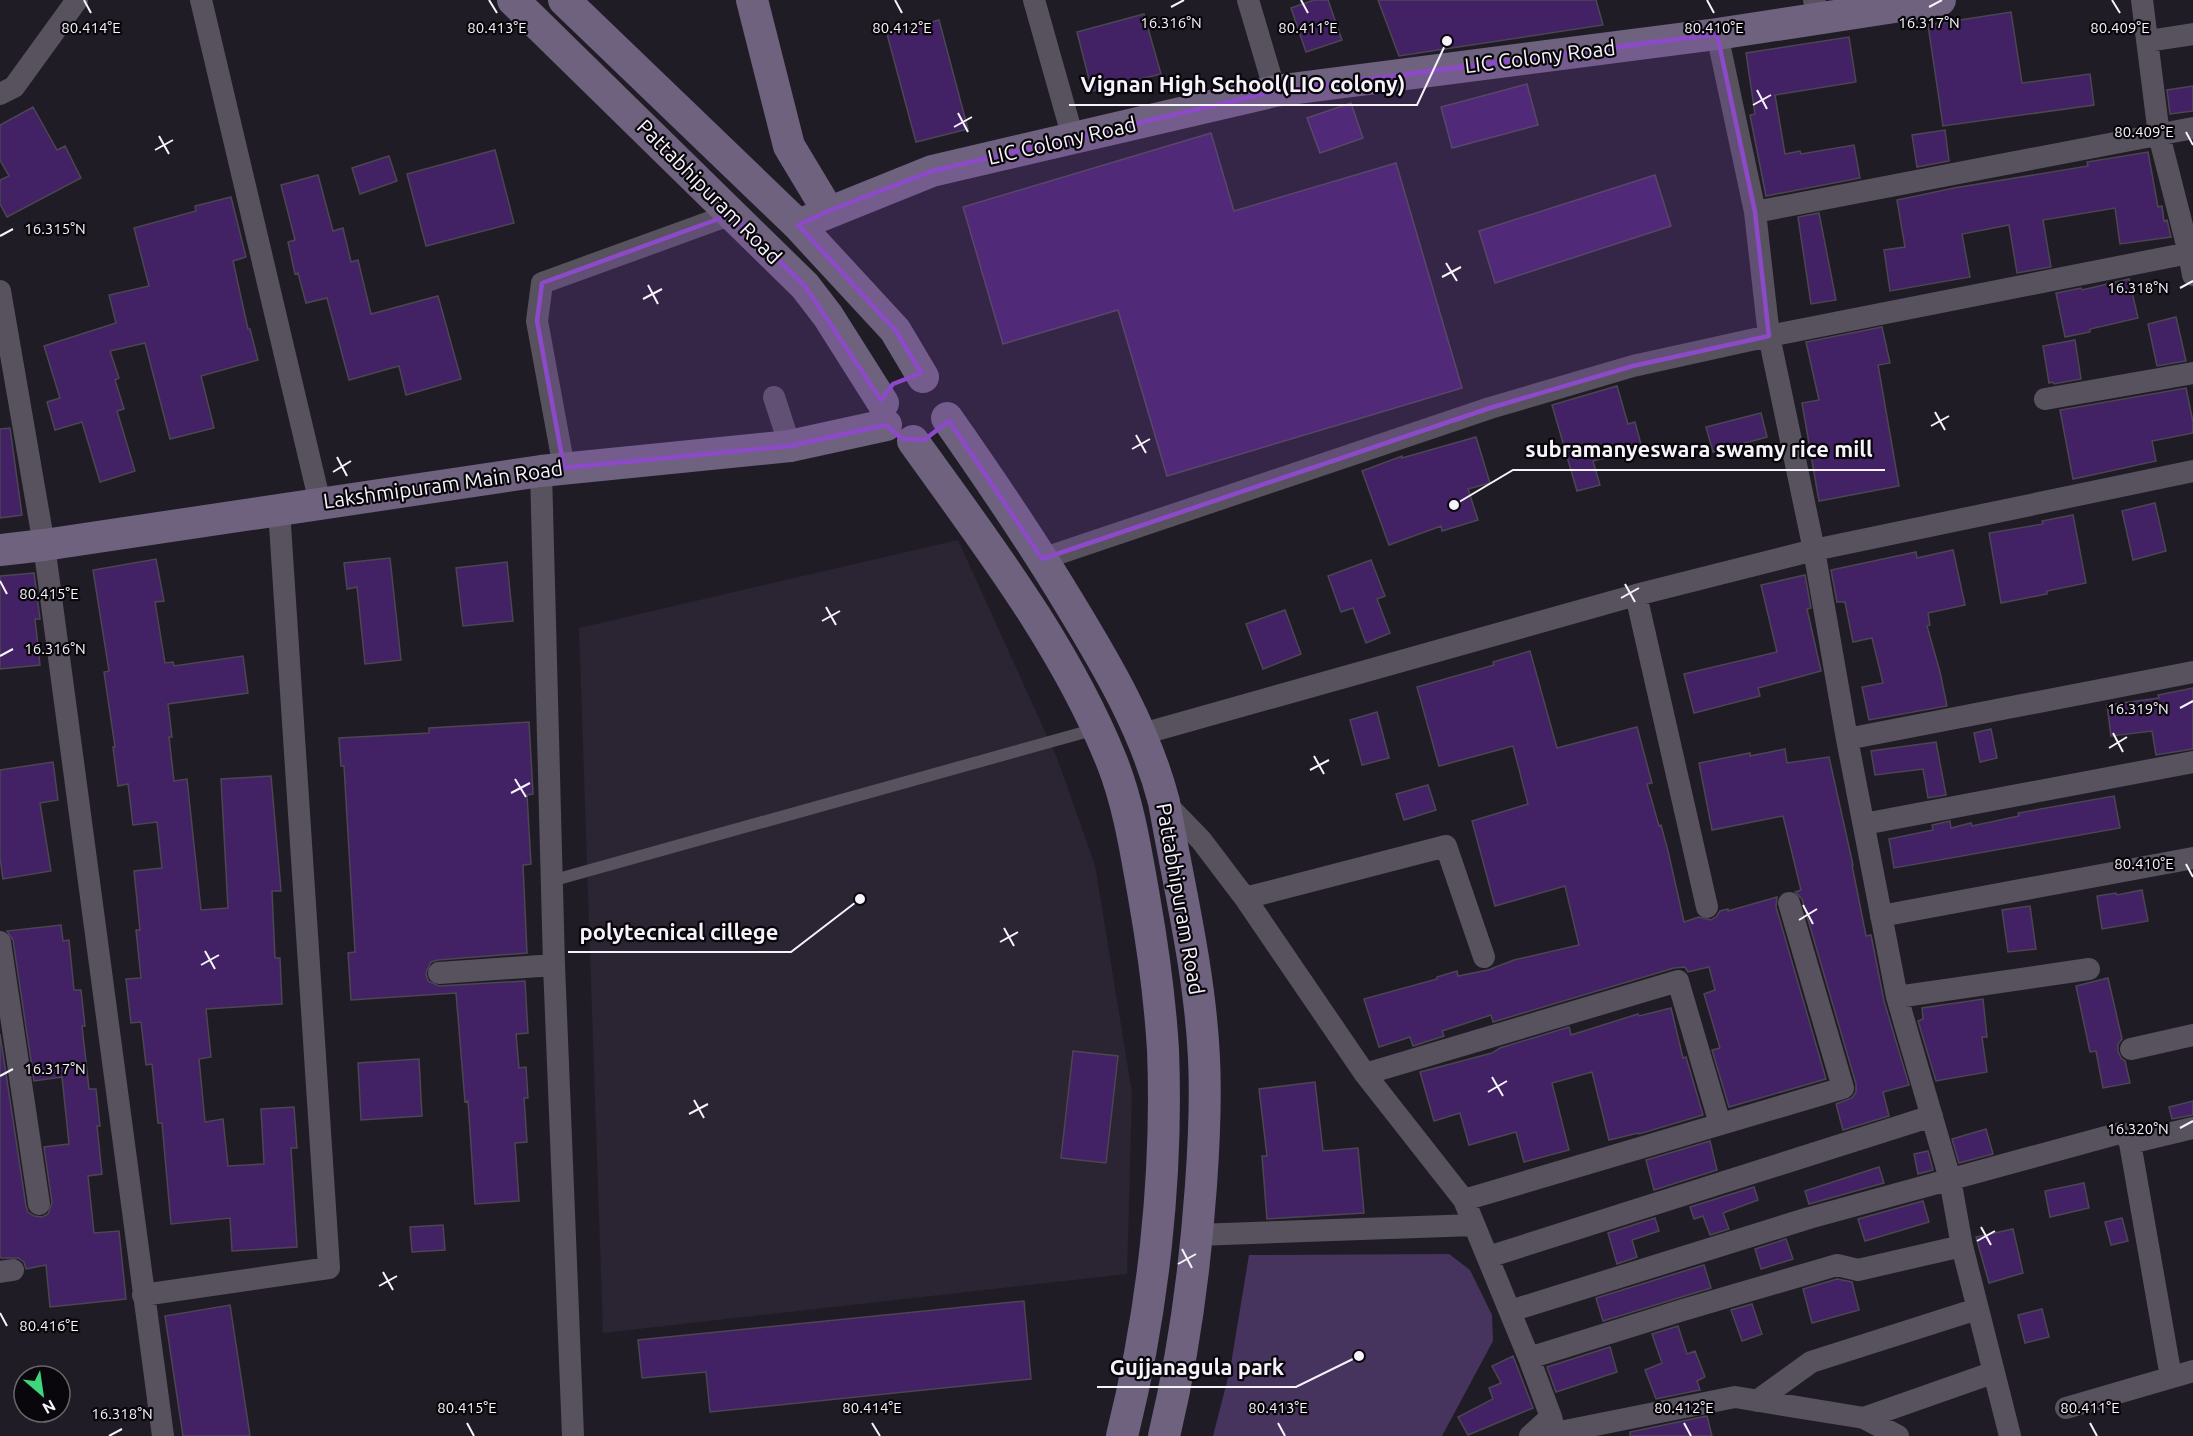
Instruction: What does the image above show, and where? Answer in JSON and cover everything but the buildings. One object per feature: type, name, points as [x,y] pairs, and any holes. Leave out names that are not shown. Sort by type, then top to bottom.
[{"type":"street","points":[[0,94],[14,87],[77,0]]},
{"type":"street","points":[[201,0],[320,503]]},
{"type":"street","name":"Pattabhipuram Road","points":[[513,0],[811,294],[858,362],[884,414]]},
{"type":"street","name":"Pattabhipuram Road","points":[[564,0],[798,225],[895,330],[923,377]]},
{"type":"street","points":[[752,0],[789,146],[828,211]]},
{"type":"street","points":[[1034,0],[1073,138]]},
{"type":"street","points":[[1248,0],[1275,92]]},
{"type":"street","name":"LIC Colony Road","points":[[798,225],[932,171],[1275,92],[1717,34],[1817,9],[1940,0]]},
{"type":"street","points":[[1042,559],[1490,408],[1633,366],[1769,336],[2191,264],[2185,205],[2159,135],[2142,0]]},
{"type":"street","points":[[1717,34],[1755,213],[1769,336],[1814,550],[1847,739],[1897,997],[1950,1179],[1962,1246],[2010,1436]]},
{"type":"street","points":[[2148,40],[2193,34]]},
{"type":"street","points":[[1755,213],[2193,128]]},
{"type":"street","points":[[573,1436],[551,881],[552,469],[537,321],[542,283],[732,214]]},
{"type":"street","points":[[0,291],[44,545],[163,1436]]},
{"type":"street","points":[[2045,399],[2193,373]]},
{"type":"street","points":[[912,376],[932,380],[946,397],[948,407],[942,427],[934,435],[924,440],[902,439],[893,433],[884,414],[886,393],[893,384],[912,376]]},
{"type":"street","points":[[774,397],[790,446]]},
{"type":"street","name":"Lakshmipuram Main Road","points":[[0,550],[552,469],[790,446],[884,414]]},
{"type":"street","name":"Pattabhipuram Road","points":[[946,418],[1005,500],[1096,645],[1142,734],[1157,774],[1164,802],[1198,995],[1204,1058],[1204,1132],[1197,1235],[1187,1323],[1164,1436]]},
{"type":"street","name":"Pattabhipuram Road","points":[[913,441],[1007,574],[1058,653],[1112,763],[1125,802],[1137,856],[1157,978],[1163,1048],[1163,1149],[1142,1350],[1122,1436]]},
{"type":"street","points":[[1142,734],[1636,595],[1814,550],[2193,471]]},
{"type":"street","points":[[144,1295],[329,1268],[279,510]]},
{"type":"street","points":[[1636,595],[1707,907]]},
{"type":"street","points":[[1847,739],[2193,672]]},
{"type":"street","points":[[1864,824],[2193,762]]},
{"type":"street","points":[[1164,802],[1201,840],[1245,898],[1365,1074],[1464,1200],[1529,1358],[1555,1433],[1735,1397],[1864,1418],[1891,1434]]},
{"type":"street","points":[[1245,898],[1446,846],[1484,957]]},
{"type":"street","points":[[1881,916],[2193,858]]},
{"type":"street","points":[[1464,1200],[1843,1088],[1789,903]]},
{"type":"street","points":[[0,942],[39,1204]]},
{"type":"street","points":[[440,973],[554,965]]},
{"type":"street","points":[[1897,997],[2089,969]]},
{"type":"street","points":[[1365,1074],[1678,981],[1720,1124]]},
{"type":"street","points":[[2131,1048],[2193,1035]]},
{"type":"street","points":[[1488,1257],[1932,1116]]},
{"type":"street","points":[[2130,1143],[2193,1128]]},
{"type":"street","points":[[1510,1311],[1809,1218],[2120,1133],[2125,1134],[2130,1143],[2171,1377]]},
{"type":"street","points":[[1197,1235],[1474,1225]]},
{"type":"street","points":[[1529,1358],[1837,1265],[1858,1270],[1962,1246]]},
{"type":"street","points":[[1757,1401],[1811,1362],[1977,1309]]},
{"type":"street","points":[[2066,1407],[2193,1371]]},
{"type":"street","points":[[1864,1418],[1992,1372]]},
{"type":"street","points":[[1530,1436],[1551,1417]]},
{"type":"lane","points":[[551,881],[1097,729]]},
{"type":"highlighted area","points":[[1717,34],[1755,212],[1769,336],[1633,366],[1490,408],[1042,559],[949,421],[924,440],[902,439],[886,425],[790,446],[564,468],[537,321],[542,283],[732,214],[805,286],[881,400],[893,384],[921,373],[895,330],[798,225],[828,211],[932,171],[1275,91]]},
{"type":"shaded area","points":[[958,540],[1057,758],[1095,865],[1132,1093],[1127,1274],[603,1333],[579,628]]},
{"type":"shaded area","points":[[1449,1254],[1470,1270],[1492,1315],[1493,1341],[1442,1436],[1213,1436],[1230,1370],[1249,1255]]},
{"type":"place","name":"Vignan High School(LIO colony)","points":[[1447,41]]},
{"type":"place","name":"subramanyeswara swamy rice mill","points":[[1454,505]]},
{"type":"place","name":"polytecnical cillege","points":[[860,899]]},
{"type":"place","name":"Gujjanagula park","points":[[1359,1356]]}]
